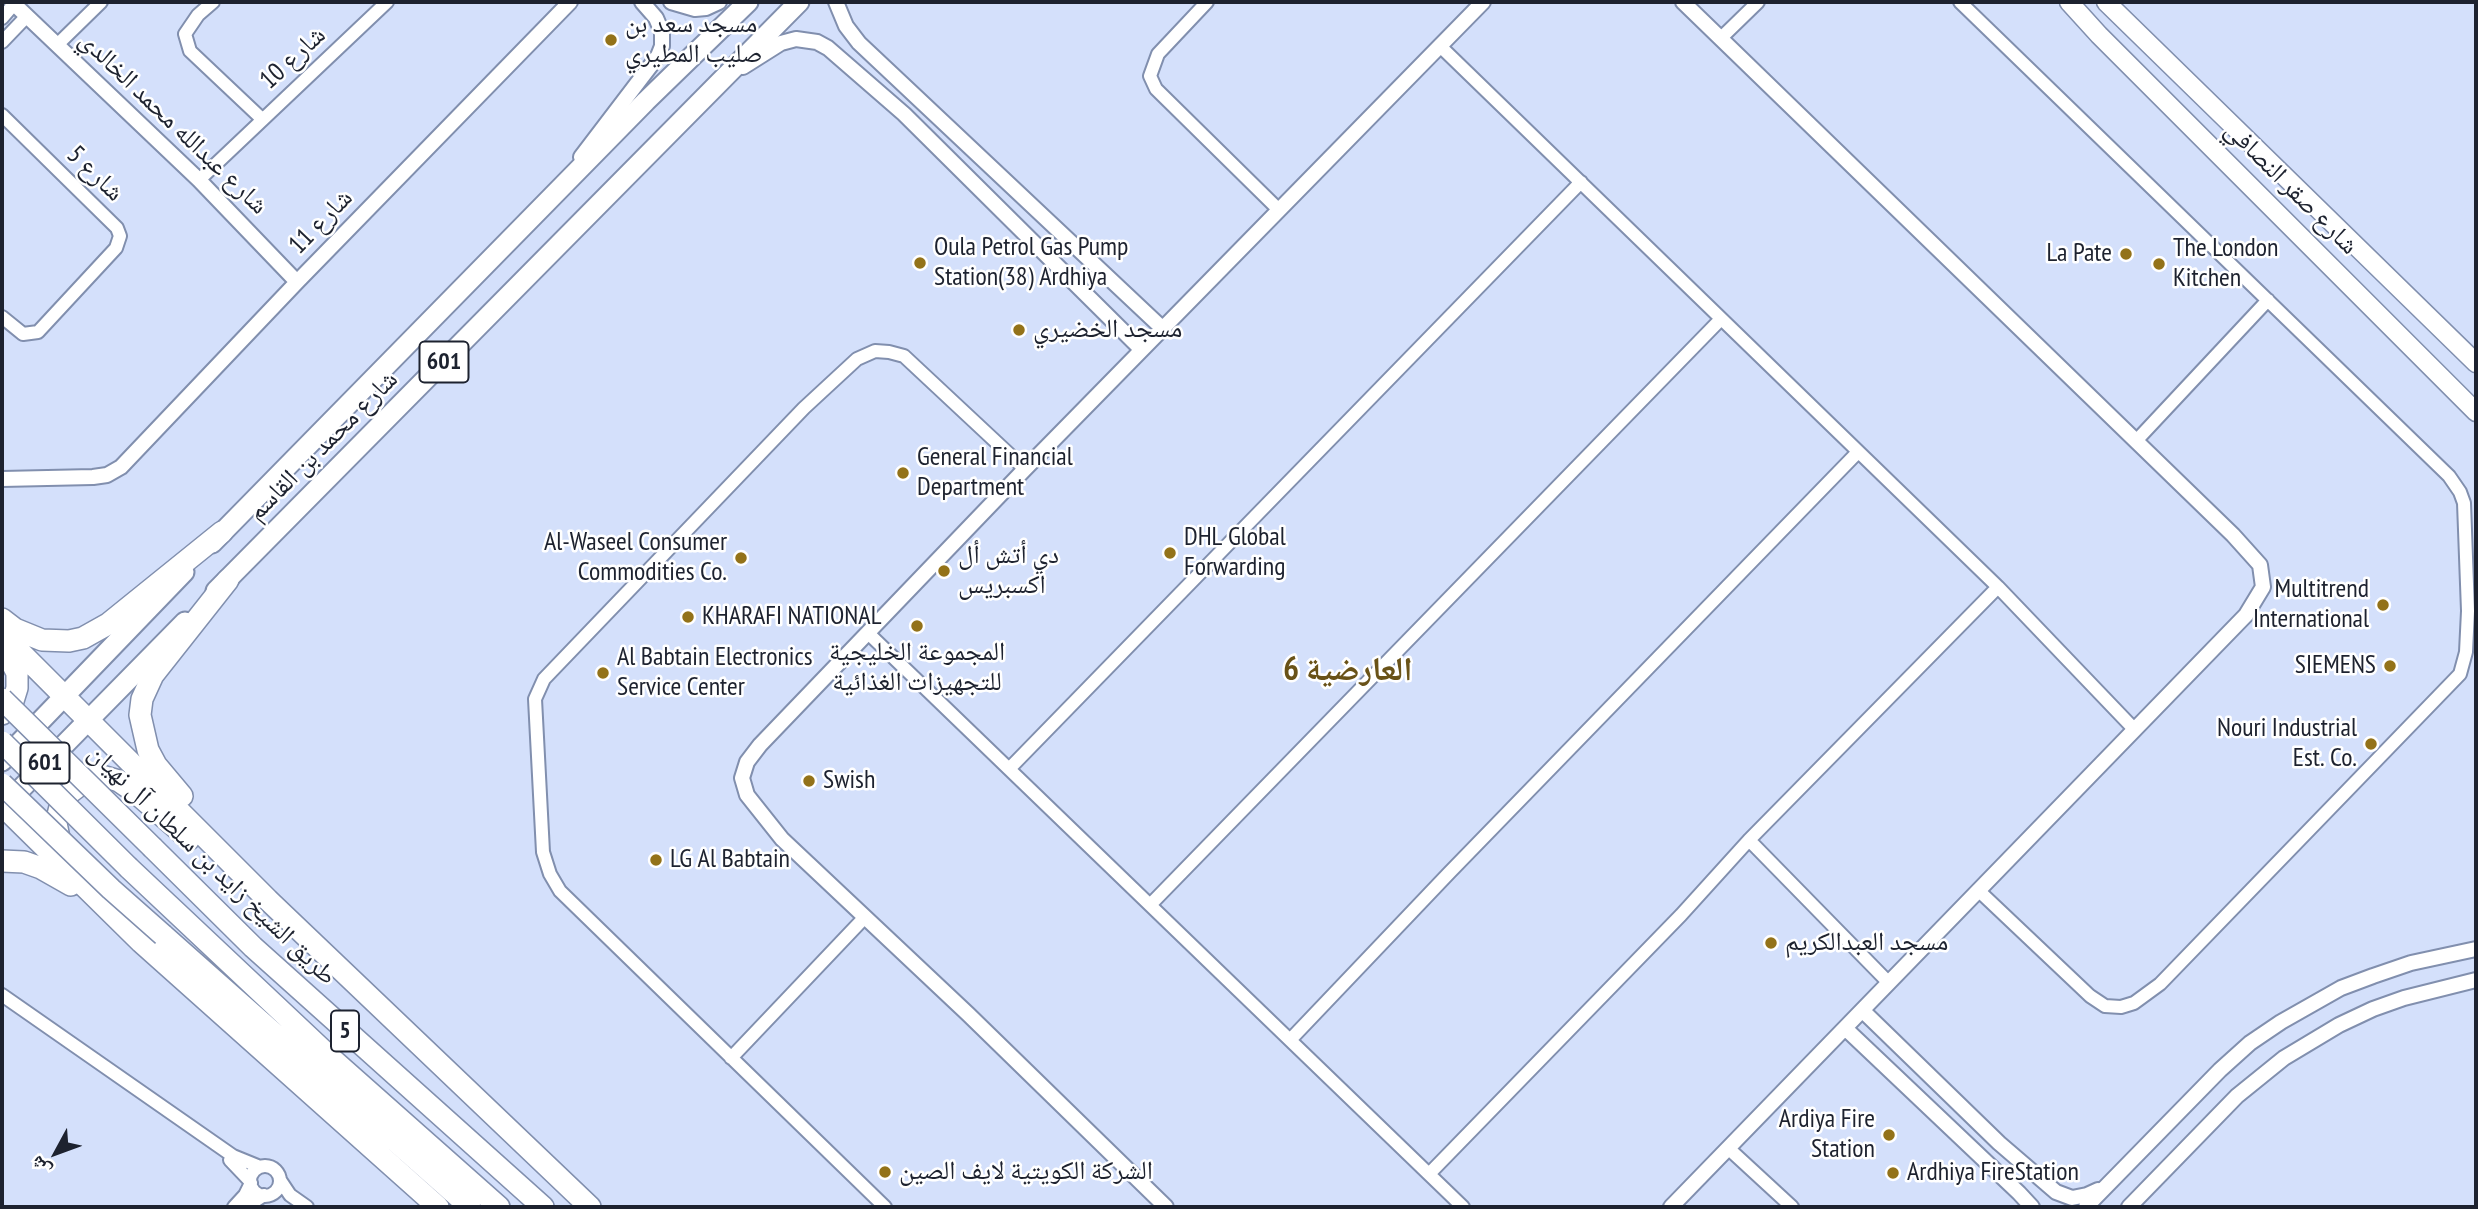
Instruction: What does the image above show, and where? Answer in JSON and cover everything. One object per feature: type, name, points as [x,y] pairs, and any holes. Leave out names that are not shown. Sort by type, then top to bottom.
[{"type":"highway","points":[[2,619],[15,629],[42,640],[69,641],[83,638],[108,624],[222,532]]},
{"type":"highway","points":[[228,580],[153,675],[142,699],[140,715],[145,741],[156,765],[268,900]]},
{"type":"highway","points":[[2,634],[268,900],[590,1207]]},
{"type":"highway","points":[[2,644],[18,673],[13,701],[2,713]]},
{"type":"highway","name":"طريق الشيخ زايد بن سلطان آل نهيان","points":[[2,698],[253,947],[543,1207]]},
{"type":"highway","name":"5","points":[[2,743],[129,868],[302,1031],[499,1207]]},
{"type":"highway","points":[[79,883],[64,856],[56,823],[60,807],[68,794],[88,779],[102,776],[119,781],[135,792],[208,855],[268,900]]},
{"type":"highway","points":[[2,784],[111,889],[470,1207]]},
{"type":"highway","points":[[2,806],[141,942],[438,1207]]},
{"type":"highway","points":[[2,861],[24,862],[57,876],[141,942]]},
{"type":"main road","name":"شارع محمد بن القاسم","points":[[2,761],[222,532],[748,2]]},
{"type":"main road","name":"شارع محمد بن القاسم","points":[[2,806],[799,2]]},
{"type":"main road","name":"شارع صقر النصافي","points":[[2069,2],[2476,412]]},
{"type":"main road","name":"شارع صقر النصافي","points":[[2106,2],[2476,363]]},
{"type":"street","points":[[57,45],[101,2]]},
{"type":"street","name":"شارع 10","points":[[213,2],[198,15],[186,34],[190,51],[262,119]]},
{"type":"street","name":"شارع 10","points":[[199,180],[387,2]]},
{"type":"street","name":"شارع 11","points":[[2,479],[107,475],[134,456],[297,282],[570,2]]},
{"type":"street","points":[[550,199],[658,56],[662,46],[662,32],[656,18],[642,2]]},
{"type":"street","points":[[671,2],[695,9],[706,8],[719,2]]},
{"type":"street","points":[[836,2],[846,26],[859,43],[1162,328]]},
{"type":"street","points":[[1208,2],[1157,54],[1150,76],[1156,89],[1279,210]]},
{"type":"street","points":[[1167,1207],[764,819],[747,795],[742,778],[747,762],[760,745],[1141,349],[1483,2]]},
{"type":"street","points":[[1671,1207],[2246,615],[2263,587],[2260,565],[2233,535],[1683,2]]},
{"type":"street","points":[[1721,38],[1758,2]]},
{"type":"street","points":[[1960,2],[2435,462],[2460,492],[2463,503],[2468,611],[2466,652],[2460,674],[2161,984],[2134,1003],[2121,1007],[2105,1006],[2098,1001],[1978,890]]},
{"type":"street","points":[[2,18],[13,3]]},
{"type":"street","name":"شارع عبدالله محمد الخالدي","points":[[13,3],[199,180],[297,282]]},
{"type":"street","points":[[2,41],[27,16]]},
{"type":"street","points":[[727,77],[781,43],[796,39],[817,41],[904,114],[1141,349]]},
{"type":"street","points":[[845,62],[840,49],[844,43],[850,40],[859,43]]},
{"type":"street","points":[[1440,46],[1998,587],[2134,729]]},
{"type":"street","name":"شارع 5","points":[[2,115],[117,228],[120,236],[116,248],[38,332],[23,334],[2,317]]},
{"type":"street","points":[[1009,769],[1581,182]]},
{"type":"street","points":[[2136,441],[2268,300]]},
{"type":"street","points":[[1150,905],[1720,320]]},
{"type":"street","points":[[885,1207],[567,899],[555,883],[546,863],[542,840],[534,711],[538,689],[544,679],[819,393],[857,359],[875,351],[904,356],[1025,469]]},
{"type":"street","points":[[1290,1040],[1857,453]]},
{"type":"street","points":[[1429,1174],[1681,915],[1749,840],[1998,587]]},
{"type":"street","points":[[868,633],[1463,1207]]},
{"type":"street","points":[[1749,840],[1889,983]]},
{"type":"street","points":[[731,1058],[865,917]]},
{"type":"street","points":[[2086,1207],[2220,1070],[2250,1043],[2281,1022],[2341,988],[2373,976],[2411,963],[2476,949]]},
{"type":"street","points":[[2129,1207],[2237,1096],[2284,1058],[2330,1030],[2373,1009],[2404,998],[2476,980]]},
{"type":"street","points":[[2,995],[233,1156],[260,1167],[273,1168],[290,1195],[306,1207]]},
{"type":"street","points":[[2,1004],[230,1161],[257,1193],[281,1198],[298,1207]]},
{"type":"street","points":[[1863,1011],[1999,1143],[2056,1192],[2071,1198],[2087,1195],[2108,1184]]},
{"type":"street","points":[[1846,1029],[2032,1207]]},
{"type":"street","points":[[1983,1158],[1999,1143]]},
{"type":"street","points":[[1728,1148],[1791,1207]]},
{"type":"street","points":[[233,1207],[245,1195],[253,1172],[260,1167]]},
{"type":"street","points":[[246,1207],[277,1189],[280,1180]]},
{"type":"place","name":"مسجد سعد بن صليب المطيري","points":[[611,40]]},
{"type":"place","name":"La Pate","points":[[2126,254]]},
{"type":"place","name":"Oula Petrol Gas Pump Station(38) Ardhiya","points":[[920,263]]},
{"type":"place","name":"The London Kitchen","points":[[2159,264]]},
{"type":"place","name":"مسجد الخضيري","points":[[1019,330]]},
{"type":"place","name":"General Financial Department","points":[[903,473]]},
{"type":"place","name":"DHL Global Forwarding","points":[[1170,553]]},
{"type":"place","name":"Al-Waseel Consumer Commodities Co.","points":[[741,558]]},
{"type":"place","name":"دي أتش أل اكسبريس","points":[[944,571]]},
{"type":"place","name":"Multitrend International","points":[[2383,605]]},
{"type":"place","name":"KHARAFI NATIONAL","points":[[688,617]]},
{"type":"place","name":"المجموعة الخليجية للتجهيزات الغذائية","points":[[917,626]]},
{"type":"place","name":"SIEMENS","points":[[2390,666]]},
{"type":"place","name":"Al Babtain Electronics Service Center","points":[[603,673]]},
{"type":"place","name":"Nouri Industrial Est. Co.","points":[[2371,744]]},
{"type":"place","name":"Swish","points":[[809,781]]},
{"type":"place","name":"LG Al Babtain","points":[[656,860]]},
{"type":"place","name":"مسجد العبدالكريم","points":[[1771,943]]},
{"type":"place","name":"Ardiya Fire Station","points":[[1889,1135]]},
{"type":"place","name":"الشركة الكويتية لايف الصين","points":[[885,1172]]},
{"type":"place","name":"Ardhiya FireStation","points":[[1893,1173]]},
{"type":"district","name":"العارضية 6","points":[[1348,671]]}]
